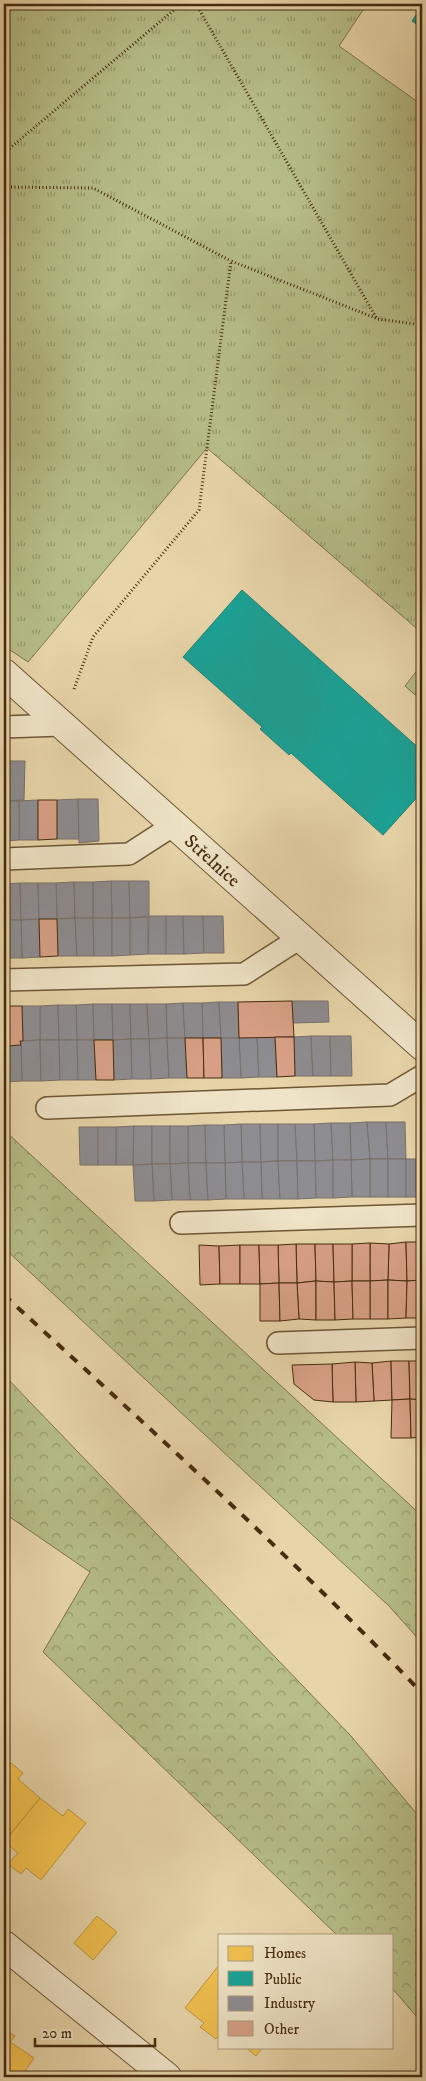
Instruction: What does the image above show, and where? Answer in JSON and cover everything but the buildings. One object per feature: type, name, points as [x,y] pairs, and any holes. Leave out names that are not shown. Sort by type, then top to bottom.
[{"type":"street","name":"Střelnice","points":[[4,674],[422,1046]]},
{"type":"street","points":[[6,1949],[167,2077]]},
{"type":"lane","points":[[4,727],[61,725]]},
{"type":"lane","points":[[4,859],[129,854],[174,825]]},
{"type":"lane","points":[[4,980],[244,974],[300,938]]},
{"type":"lane","points":[[47,1108],[390,1095],[422,1076]]},
{"type":"lane","points":[[181,1223],[422,1216]]},
{"type":"lane","points":[[278,1343],[422,1338]]},
{"type":"path","points":[[4,153],[181,4]]},
{"type":"path","points":[[196,4],[378,319]]},
{"type":"path","points":[[4,187],[93,188],[231,261],[378,319],[422,325]]},
{"type":"path","points":[[61,725],[93,637],[200,510],[231,261]]},
{"type":"green space","points":[[4,4],[367,4],[339,46],[422,105],[422,633],[207,448],[28,662],[4,646]]},
{"type":"green space","points":[[422,664],[422,701],[405,686]]},
{"type":"green space","points":[[4,1130],[422,1516],[422,1643],[389,1606],[4,1248]]},
{"type":"green space","points":[[4,1375],[351,1736],[422,1820],[422,2023],[394,1990],[394,1934],[336,1934],[43,1652],[90,1572],[4,1513]]},
{"type":"railway","points":[[4,1295],[269,1540],[422,1693]]}]
